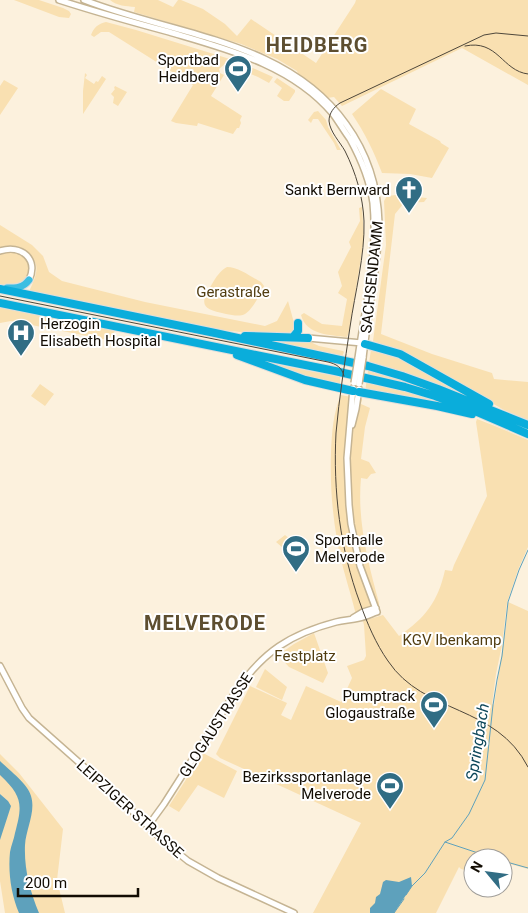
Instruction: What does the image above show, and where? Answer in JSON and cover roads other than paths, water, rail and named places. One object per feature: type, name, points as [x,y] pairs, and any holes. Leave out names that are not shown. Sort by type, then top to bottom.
[{"type":"highway","points":[[0,289],[20,287],[29,280]]},
{"type":"highway","points":[[0,289],[338,359],[385,371],[438,389],[528,425]]},
{"type":"highway","points":[[0,302],[405,387],[459,405],[528,434]]},
{"type":"highway","points":[[293,336],[298,331],[298,323]]},
{"type":"highway","points":[[215,333],[308,338]]},
{"type":"highway","points":[[362,347],[388,350],[407,357],[514,419]]},
{"type":"highway","points":[[222,348],[305,380],[356,387],[502,422]]},
{"type":"street","name":"SACHSENDAMM","points":[[59,0],[218,47],[260,62],[295,81],[319,100],[332,114],[358,156],[366,177],[372,202],[374,237],[362,347]]},
{"type":"street","name":"SACHSENDAMM","points":[[84,0],[96,2],[234,46],[261,56],[298,76],[322,96],[341,116],[354,135],[367,161],[377,201],[379,223],[378,250],[360,358],[356,387],[356,409],[349,434],[347,458],[351,524],[360,566],[376,610]]},
{"type":"street","points":[[93,10],[96,2]]},
{"type":"street","points":[[0,251],[13,249],[26,254],[32,267],[32,274],[29,280]]},
{"type":"street","points":[[308,338],[362,347]]},
{"type":"street","name":"GLOGAUSTRASSE","points":[[148,826],[236,691],[260,661],[277,648],[302,634],[329,624],[353,619],[363,612],[376,610]]},
{"type":"street","name":"LEIPZIGER STRASSE","points":[[0,666],[29,718],[175,851],[218,878],[294,913]]},
{"type":"water","points":[[0,761],[22,782],[31,796],[32,808],[25,845],[26,863],[30,888],[39,913],[19,913],[14,898],[9,860],[20,807],[17,795],[0,775]]},
{"type":"water","points":[[0,794],[11,806],[0,840]]},
{"type":"water","points":[[411,877],[412,886],[394,913],[370,913],[370,908],[375,903],[376,897],[380,894],[383,882],[386,880],[399,882]]},
{"type":"waterway","name":"Springbach","points":[[406,895],[425,873],[445,842],[452,838],[469,814],[485,780],[493,705],[502,656],[508,602],[528,550]]},
{"type":"waterway","points":[[445,842],[463,848]]},
{"type":"waterway","points":[[513,864],[528,868]]},
{"type":"waterway","name":"Springbach","points":[[394,913],[404,899]]},
{"type":"tram line","points":[[528,36],[496,33],[484,35],[340,103],[332,110],[329,121],[331,129],[345,151],[356,176],[364,221],[361,261],[344,367],[335,455],[339,520],[353,583],[376,640],[388,661],[403,678],[440,702],[498,731],[514,747],[528,767]]},
{"type":"tram line","points":[[465,46],[476,45],[485,47],[493,51],[519,72],[528,74]]},
{"type":"tram line","points":[[0,296],[328,362],[338,366],[344,376]]},
{"type":"place","name":"Sportbad Heidberg","points":[[238,93]]},
{"type":"place","name":"Sankt Bernward","points":[[409,214]]},
{"type":"place","name":"Herzogin Elisabeth Hospital","points":[[21,357]]},
{"type":"place","name":"Sporthalle Melverode","points":[[296,573]]},
{"type":"place","name":"Pumptrack Glogaustraße","points":[[434,729]]},
{"type":"place","name":"Bezirkssportanlage Melverode","points":[[390,810]]},
{"type":"district","name":"HEIDBERG","points":[[317,45]]},
{"type":"district","name":"MELVERODE","points":[[205,623]]},
{"type":"park label","name":"Gerastraße","points":[[233,292]]},
{"type":"park label","name":"KGV Ibenkamp","points":[[452,640]]},
{"type":"park label","name":"Festplatz","points":[[305,656]]}]
